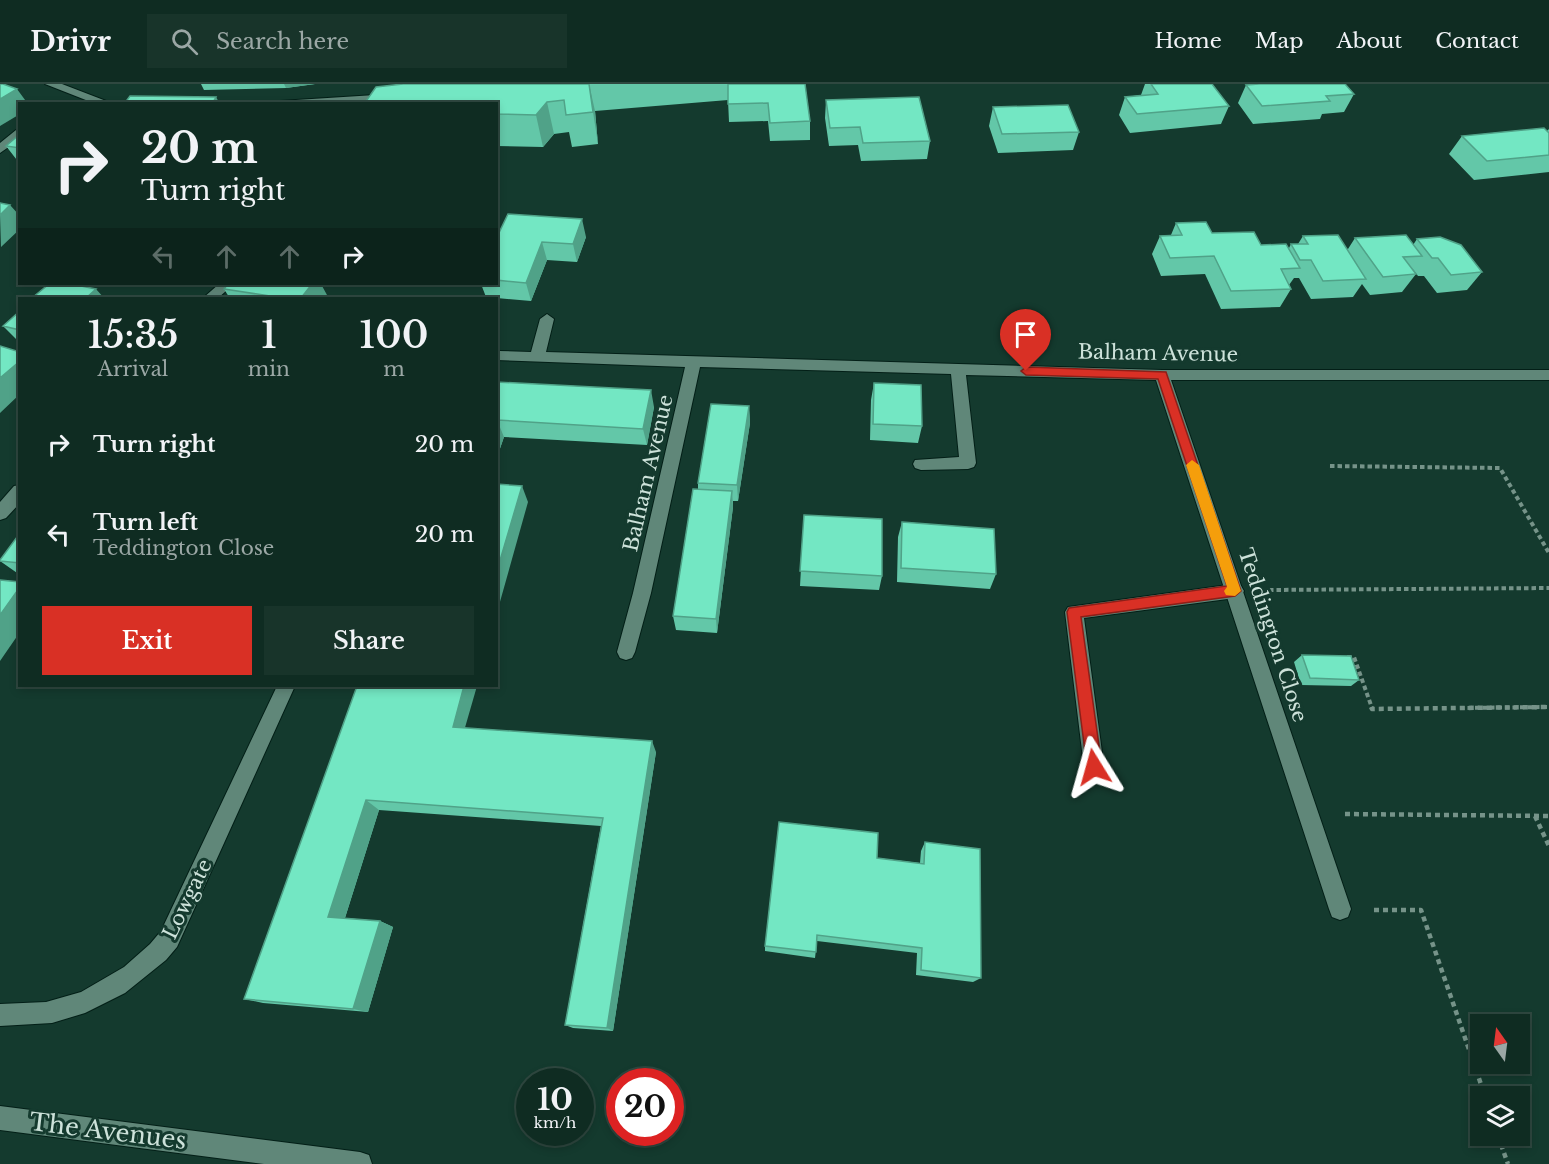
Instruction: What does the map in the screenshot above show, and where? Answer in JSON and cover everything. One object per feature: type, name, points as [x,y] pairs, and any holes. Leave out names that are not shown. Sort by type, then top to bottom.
[{"type":"street","points":[[51,84],[67,94],[101,102]]},
{"type":"street","points":[[335,102],[407,95]]},
{"type":"street","points":[[0,149],[18,135]]},
{"type":"street","points":[[211,297],[226,285]]},
{"type":"street","points":[[537,358],[547,319]]},
{"type":"street","name":"Balham Avenue","points":[[499,356],[1162,375],[1549,375]]},
{"type":"street","name":"Balham Avenue","points":[[626,652],[642,593],[694,362]]},
{"type":"street","points":[[921,464],[968,463],[958,369]]},
{"type":"street","name":"Teddington Close","points":[[1162,375],[1340,909]]},
{"type":"street","points":[[0,513],[18,493]]},
{"type":"street","points":[[1094,767],[1074,612],[1235,591]]},
{"type":"street","name":"Lowgate","points":[[0,1015],[50,1012],[76,1005],[132,975],[156,957],[170,939],[286,687]]},
{"type":"street","name":"The Avenues","points":[[0,1118],[360,1164]]},
{"type":"path","points":[[1330,466],[1500,468],[1549,553]]},
{"type":"path","points":[[1235,591],[1549,588]]},
{"type":"path","points":[[1343,657],[1354,657],[1372,709],[1549,707]]},
{"type":"path","points":[[1308,814],[1549,816]]},
{"type":"path","points":[[1535,816],[1549,846]]},
{"type":"path","points":[[1340,909],[1421,910],[1482,1086]]},
{"type":"path","points":[[1502,1146],[1508,1164]]},
{"type":"building","points":[[0,84],[3,84],[17,89],[0,99]]},
{"type":"building","points":[[403,84],[589,84],[593,112],[566,115],[564,100],[547,102],[536,115],[498,114],[498,102],[365,102],[376,87]]},
{"type":"building","points":[[728,84],[805,84],[810,121],[770,123],[768,103],[728,104]]},
{"type":"building","points":[[1151,84],[1212,84],[1229,106],[1137,114],[1125,97],[1158,94]]},
{"type":"building","points":[[1345,84],[1354,94],[1326,96],[1330,101],[1262,106],[1246,85]]},
{"type":"building","points":[[130,96],[216,97],[213,102],[126,102]]},
{"type":"building","points":[[919,97],[930,141],[863,143],[860,127],[830,128],[826,100]]},
{"type":"building","points":[[1068,105],[1079,132],[1002,134],[993,107]]},
{"type":"building","points":[[1544,128],[1549,133],[1549,155],[1487,161],[1462,136]]},
{"type":"building","points":[[18,136],[18,148],[6,146]]},
{"type":"building","points":[[0,203],[10,205],[0,215]]},
{"type":"building","points":[[508,214],[582,219],[573,244],[542,242],[526,283],[498,280],[498,235]]},
{"type":"building","points":[[1206,222],[1212,233],[1254,232],[1261,245],[1286,244],[1300,268],[1281,269],[1291,289],[1231,291],[1214,256],[1170,258],[1160,236],[1182,235],[1176,223]]},
{"type":"building","points":[[1338,235],[1366,279],[1323,281],[1311,260],[1300,260],[1291,244],[1308,244],[1303,236]]},
{"type":"building","points":[[1406,235],[1422,256],[1403,257],[1416,274],[1383,277],[1355,238]]},
{"type":"building","points":[[1440,237],[1461,245],[1482,272],[1451,275],[1438,258],[1432,258],[1417,239]]},
{"type":"building","points":[[48,285],[76,285],[96,289],[87,297],[33,297]]},
{"type":"building","points":[[227,285],[311,285],[302,297],[276,297],[224,289]]},
{"type":"building","points":[[18,313],[18,330],[3,326]]},
{"type":"building","points":[[0,346],[18,351],[18,363],[0,378]]},
{"type":"building","points":[[498,382],[651,390],[643,429],[498,420]]},
{"type":"building","points":[[874,383],[921,385],[922,426],[873,424]]},
{"type":"building","points":[[711,404],[749,406],[737,485],[698,483]]},
{"type":"building","points":[[498,484],[522,486],[498,567]]},
{"type":"building","points":[[693,489],[732,491],[716,619],[673,616]]},
{"type":"building","points":[[804,515],[882,519],[882,576],[800,571]]},
{"type":"building","points":[[902,522],[994,529],[996,574],[901,568]]},
{"type":"building","points":[[18,536],[18,563],[0,560]]},
{"type":"building","points":[[0,580],[18,582],[18,590],[0,615]]},
{"type":"building","points":[[1302,655],[1351,656],[1359,680],[1310,678]]},
{"type":"building","points":[[357,687],[464,687],[453,727],[652,741],[607,1028],[565,1025],[603,818],[366,800],[328,917],[380,921],[353,1009],[244,999]]},
{"type":"building","points":[[779,822],[878,833],[877,858],[924,864],[925,842],[980,849],[981,978],[921,970],[922,948],[817,935],[816,952],[765,946]]},
{"type":"slow traffic","points":[[1192,465],[1235,591],[1231,591]]},
{"type":"route","points":[[1026,371],[1162,375],[1235,591],[1074,612],[1094,767]]}]
